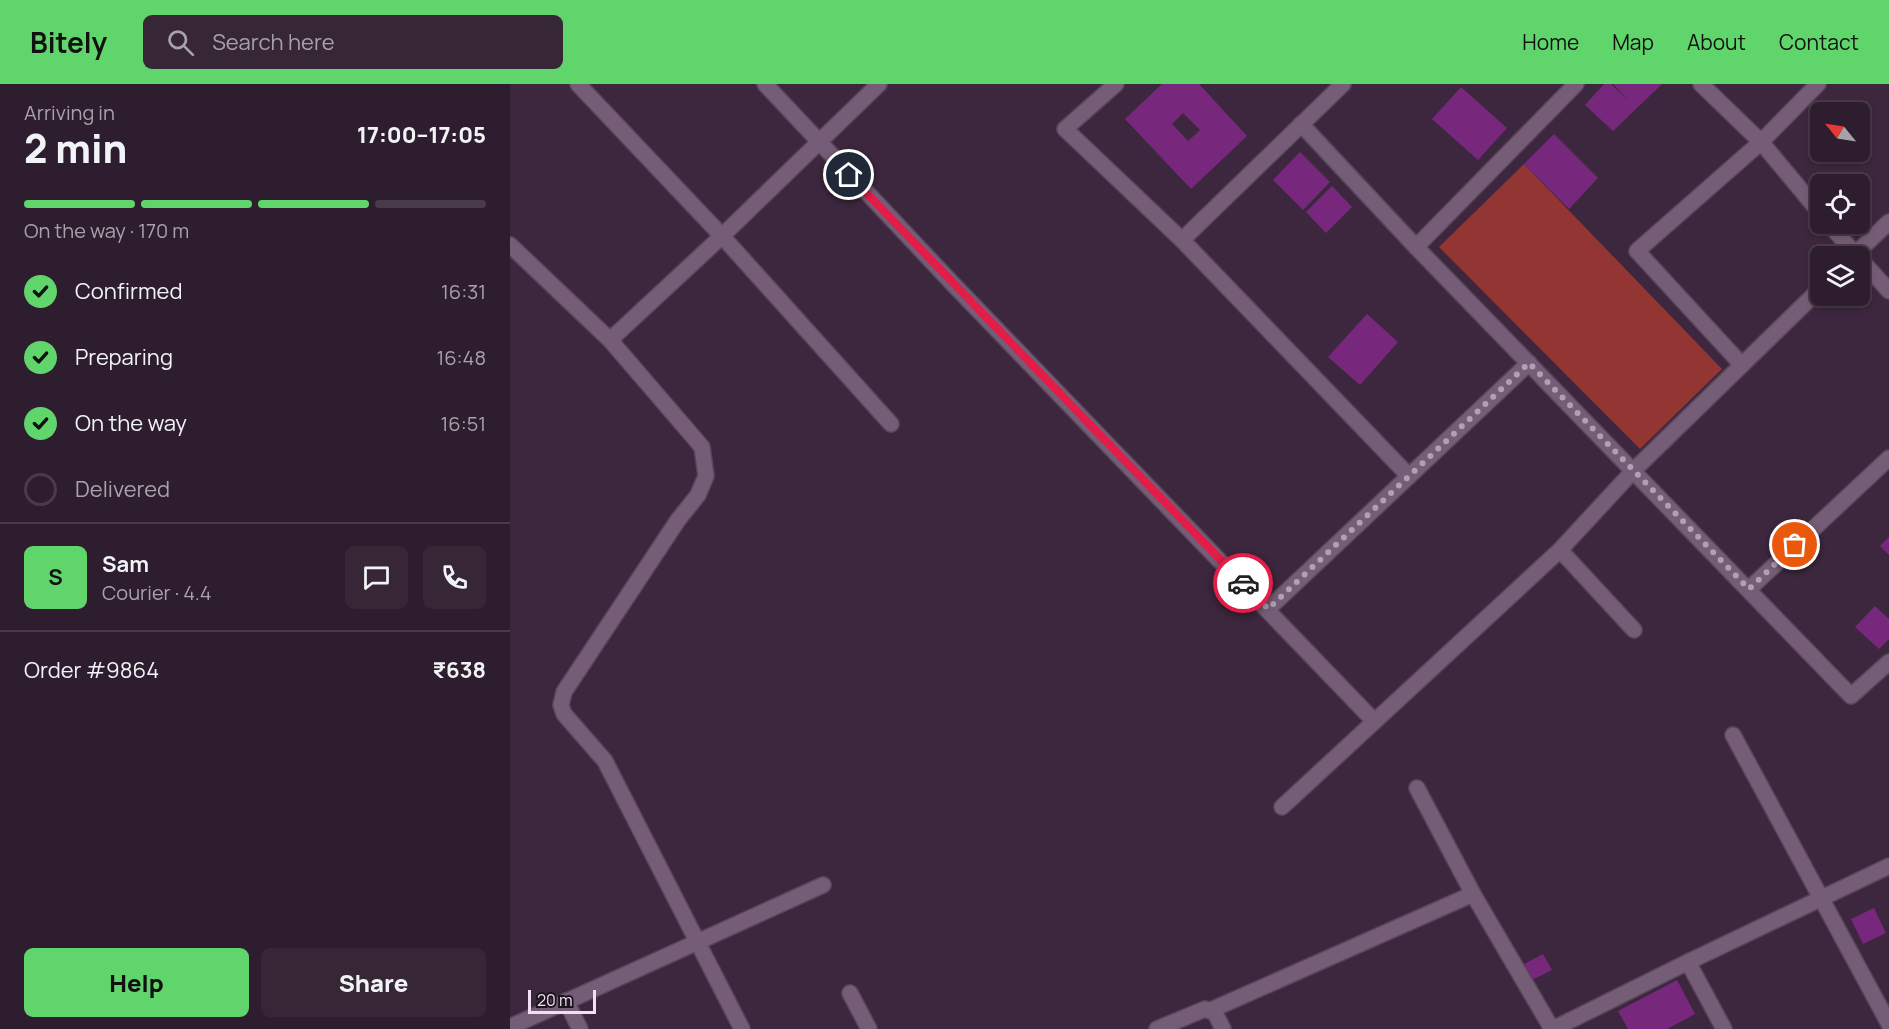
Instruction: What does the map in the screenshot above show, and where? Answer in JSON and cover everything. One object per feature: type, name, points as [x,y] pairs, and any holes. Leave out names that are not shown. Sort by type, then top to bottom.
[{"type":"street","points":[[578,84],[722,236],[891,424]]},
{"type":"street","points":[[765,84],[819,144],[1374,721]]},
{"type":"street","points":[[610,340],[819,144],[879,84]]},
{"type":"street","points":[[1116,84],[1065,129],[1182,240],[1409,476]]},
{"type":"street","points":[[1182,240],[1343,84]]},
{"type":"street","points":[[1416,248],[1576,84]]},
{"type":"street","points":[[1701,84],[1761,142],[1810,201]]},
{"type":"street","points":[[1742,364],[1637,251],[1761,142],[1818,84]]},
{"type":"street","points":[[1301,124],[1416,248],[1851,696],[1889,662]]},
{"type":"street","points":[[1866,246],[1889,222]]},
{"type":"street","points":[[1837,234],[1847,246]]},
{"type":"street","points":[[510,245],[610,340],[702,447],[706,476],[698,495],[678,520],[564,692],[561,705],[564,714],[604,761],[742,1029]]},
{"type":"street","points":[[1870,271],[1889,291]]},
{"type":"street","points":[[1282,807],[1560,550],[1634,470],[1810,299]]},
{"type":"street","points":[[1268,609],[1529,363]]},
{"type":"street","points":[[1749,589],[1889,458]]},
{"type":"street","points":[[1560,550],[1634,630]]},
{"type":"street","points":[[1733,735],[1820,900],[1889,1024]]},
{"type":"street","points":[[1417,788],[1473,894],[1553,1029],[1889,866]]},
{"type":"street","points":[[510,1027],[823,885]]},
{"type":"street","points":[[1157,1029],[1198,1011],[1211,1010],[1473,894]]},
{"type":"street","points":[[1688,962],[1724,1029]]},
{"type":"street","points":[[850,993],[869,1029]]},
{"type":"street","points":[[566,1001],[580,1029]]},
{"type":"street","points":[[1211,1010],[1223,1029]]},
{"type":"shaded area","points":[[1524,164],[1722,369],[1640,449],[1439,247]]},
{"type":"building","points":[[1162,84],[1199,84],[1247,136],[1191,189],[1125,119]],"holes":[[[1183,113],[1200,130],[1188,141],[1172,124]]]},
{"type":"building","points":[[1604,84],[1611,84],[1629,101],[1613,84],[1662,84],[1613,131],[1585,105]]},
{"type":"building","points":[[1461,87],[1507,128],[1478,160],[1432,119]]},
{"type":"building","points":[[1554,134],[1598,178],[1569,209],[1524,164]]},
{"type":"building","points":[[1300,152],[1330,182],[1303,210],[1273,180]]},
{"type":"building","points":[[1332,186],[1352,207],[1326,233],[1306,212]]},
{"type":"building","points":[[1367,314],[1398,342],[1360,385],[1328,357]]},
{"type":"building","points":[[1889,537],[1889,555],[1880,546]]},
{"type":"building","points":[[1875,606],[1889,619],[1889,639],[1879,649],[1855,627]]},
{"type":"building","points":[[1874,908],[1886,933],[1863,944],[1851,919]]},
{"type":"building","points":[[1543,954],[1552,970],[1532,980],[1524,964]]},
{"type":"building","points":[[1677,980],[1695,1014],[1667,1029],[1628,1029],[1618,1011]]},
{"type":"way so far","points":[[1243,583],[1268,609],[1529,363],[1749,589],[1795,545]]},
{"type":"route","points":[[849,175],[1243,583]]}]
